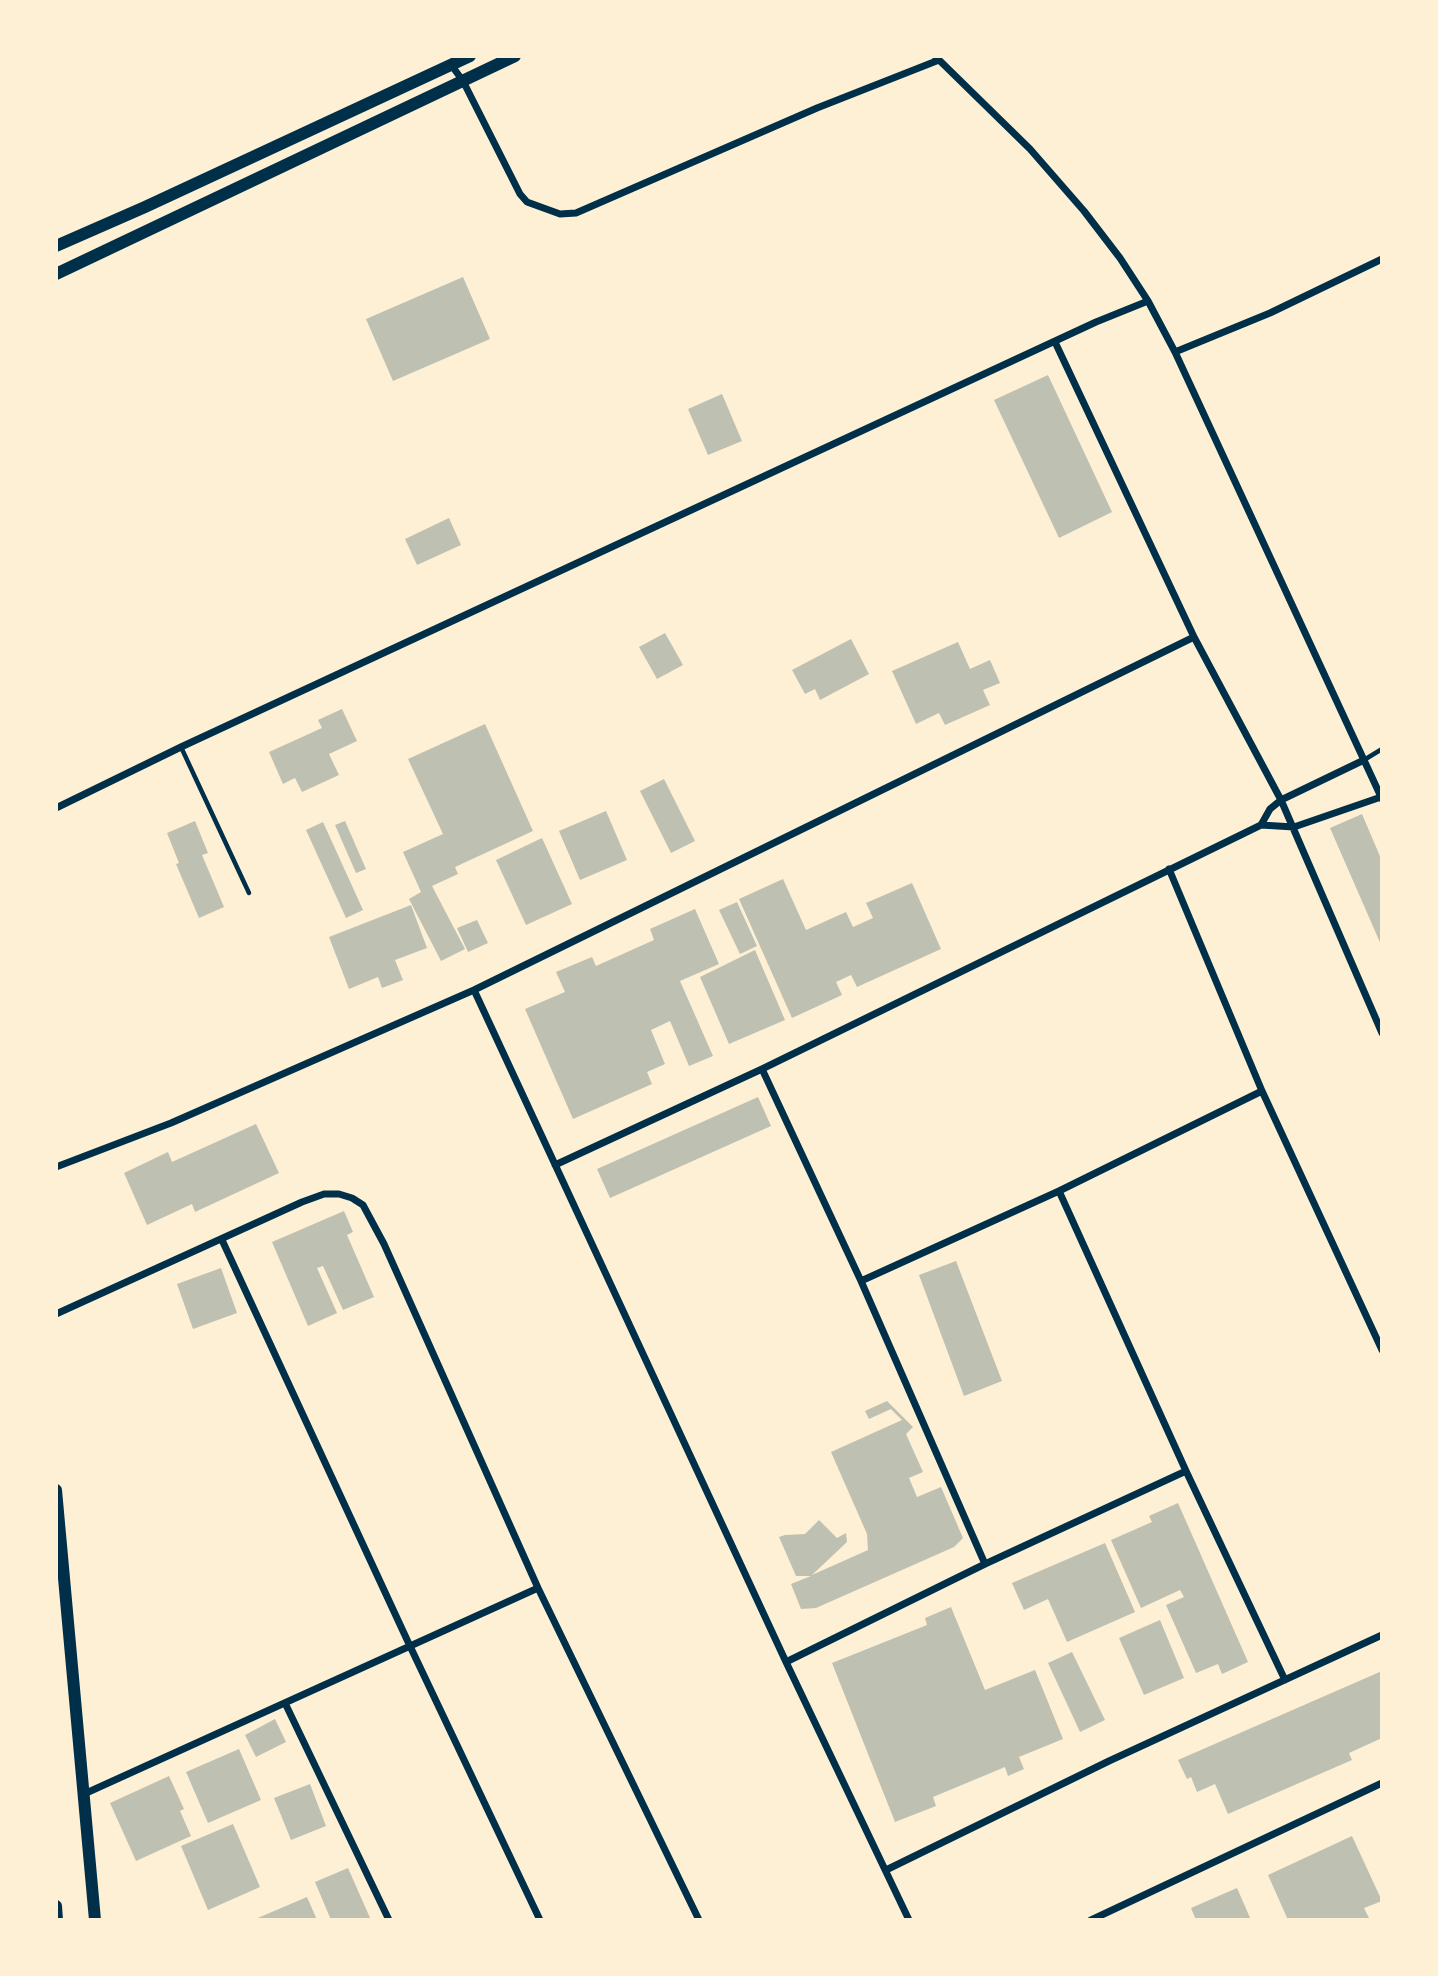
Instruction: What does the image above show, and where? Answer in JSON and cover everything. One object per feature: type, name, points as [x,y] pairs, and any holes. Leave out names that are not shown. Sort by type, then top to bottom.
[{"type":"street","points":[[56,246],[470,56]]},
{"type":"street","points":[[56,274],[515,56]]},
{"type":"street","points":[[452,66],[463,81],[520,194],[527,202],[560,214],[576,214],[937,58],[1030,149],[1084,211],[1120,258],[1148,301],[1175,352],[1382,798],[1294,827],[1261,825],[762,1069],[555,1165]]},
{"type":"street","points":[[285,142],[290,162]]},
{"type":"street","points":[[1175,352],[1270,313],[1382,259]]},
{"type":"street","points":[[56,808],[181,747],[1148,301]]},
{"type":"street","points":[[1055,342],[1194,638],[1294,827],[1382,1032]]},
{"type":"street","points":[[56,1167],[171,1123],[474,990],[1194,638]]},
{"type":"street","points":[[1261,825],[1270,809],[1281,800],[1364,760]]},
{"type":"street","points":[[1169,869],[1262,1091],[1382,1350]]},
{"type":"street","points":[[474,990],[786,1662],[909,1920]]},
{"type":"street","points":[[762,1069],[860,1281],[985,1564]]},
{"type":"street","points":[[860,1281],[1059,1191],[1262,1091]]},
{"type":"street","points":[[1059,1191],[1186,1471],[1285,1680]]},
{"type":"street","points":[[56,1314],[324,1194],[339,1194],[363,1205],[384,1244],[538,1588],[699,1920]]},
{"type":"street","points":[[222,1240],[540,1920]]},
{"type":"street","points":[[786,1662],[985,1564],[1186,1471]]},
{"type":"street","points":[[56,1490],[95,1920]]},
{"type":"street","points":[[84,1794],[538,1588]]},
{"type":"street","points":[[886,1870],[1109,1761],[1382,1634]]},
{"type":"street","points":[[285,1703],[389,1920]]},
{"type":"street","points":[[1091,1920],[1382,1783]]},
{"type":"street","points":[[56,1906],[57,1920]]},
{"type":"lane","points":[[181,747],[249,893]]},
{"type":"lane","points":[[1364,760],[1382,749]]},
{"type":"building","points":[[463,277],[490,339],[393,381],[366,319]]},
{"type":"building","points":[[1048,375],[1112,512],[1059,538],[994,400]]},
{"type":"building","points":[[722,394],[742,441],[708,455],[688,409]]},
{"type":"building","points":[[449,518],[461,545],[417,565],[405,539]]},
{"type":"building","points":[[665,633],[683,665],[657,679],[639,647]]},
{"type":"building","points":[[851,639],[869,674],[820,700],[815,689],[805,694],[792,670]]},
{"type":"building","points":[[958,642],[970,669],[990,660],[1000,683],[983,690],[990,705],[945,725],[939,713],[916,724],[892,671]]},
{"type":"building","points":[[342,709],[357,741],[329,754],[339,775],[302,792],[295,778],[283,784],[269,752],[322,728],[318,720]]},
{"type":"building","points":[[485,724],[533,831],[455,867],[458,874],[432,886],[465,949],[441,961],[409,899],[421,892],[403,852],[443,834],[408,759]]},
{"type":"building","points":[[664,779],[695,841],[671,853],[640,791]]},
{"type":"building","points":[[606,811],[627,860],[580,880],[559,831]]},
{"type":"building","points":[[1362,814],[1382,861],[1382,947],[1330,828]]},
{"type":"building","points":[[195,821],[208,853],[202,855],[224,907],[199,918],[176,864],[179,863],[167,833]]},
{"type":"building","points":[[345,821],[366,869],[356,873],[335,825]]},
{"type":"building","points":[[323,822],[363,910],[346,918],[306,830]]},
{"type":"building","points":[[542,838],[572,904],[526,925],[496,860]]},
{"type":"building","points":[[783,879],[806,930],[846,912],[853,927],[873,918],[866,903],[912,883],[941,949],[857,987],[851,975],[836,982],[842,995],[792,1018],[739,899]]},
{"type":"building","points":[[737,902],[757,946],[740,954],[719,910]]},
{"type":"building","points":[[411,905],[427,948],[395,960],[403,980],[382,988],[378,977],[349,989],[329,937]]},
{"type":"building","points":[[695,909],[719,964],[680,981],[713,1056],[689,1066],[670,1021],[651,1030],[665,1064],[647,1072],[652,1084],[573,1119],[525,1009],[565,992],[556,972],[592,957],[596,966],[654,940],[650,929]]},
{"type":"building","points":[[477,920],[488,943],[468,952],[457,928]]},
{"type":"building","points":[[755,950],[785,1020],[729,1044],[700,977]]},
{"type":"building","points":[[758,1097],[771,1126],[610,1198],[597,1169]]},
{"type":"building","points":[[256,1124],[279,1173],[195,1212],[192,1204],[147,1225],[124,1173],[168,1152],[172,1162]]},
{"type":"building","points":[[344,1211],[353,1232],[347,1235],[374,1297],[343,1310],[323,1266],[317,1268],[337,1313],[308,1326],[272,1242]]},
{"type":"building","points":[[956,1261],[1002,1381],[964,1396],[919,1275]]},
{"type":"building","points":[[221,1268],[237,1313],[193,1329],[177,1284]]},
{"type":"building","points":[[887,1401],[913,1427],[906,1434],[923,1472],[909,1478],[917,1497],[941,1487],[963,1538],[954,1547],[816,1608],[801,1609],[791,1584],[811,1576],[796,1576],[779,1537],[805,1534],[819,1520],[837,1538],[846,1533],[847,1542],[812,1575],[868,1550],[867,1534],[831,1452],[902,1420],[891,1409],[869,1419],[865,1411]]},
{"type":"building","points":[[1178,1503],[1248,1662],[1222,1674],[1218,1664],[1196,1673],[1166,1605],[1184,1597],[1180,1590],[1141,1608],[1111,1540],[1152,1522],[1149,1516]]},
{"type":"building","points":[[1105,1543],[1135,1612],[1067,1642],[1048,1599],[1024,1610],[1012,1583]]},
{"type":"building","points":[[951,1607],[985,1690],[1035,1670],[1063,1739],[1019,1757],[1024,1769],[1008,1776],[1005,1767],[933,1797],[936,1806],[895,1822],[832,1663],[927,1625],[925,1618]]},
{"type":"building","points":[[1160,1620],[1184,1678],[1144,1695],[1119,1638]]},
{"type":"building","points":[[1072,1652],[1105,1720],[1080,1732],[1048,1663]]},
{"type":"building","points":[[1382,1671],[1382,1738],[1349,1753],[1352,1760],[1228,1814],[1215,1784],[1197,1792],[1191,1777],[1187,1779],[1178,1760]]},
{"type":"building","points":[[275,1719],[286,1742],[256,1757],[245,1735]]},
{"type":"building","points":[[239,1749],[261,1800],[208,1823],[186,1772]]},
{"type":"building","points":[[169,1776],[184,1809],[180,1811],[191,1836],[136,1861],[110,1803]]},
{"type":"building","points":[[310,1784],[326,1826],[291,1840],[274,1798]]},
{"type":"building","points":[[233,1824],[260,1887],[208,1910],[181,1846]]},
{"type":"building","points":[[1352,1836],[1382,1901],[1364,1908],[1370,1920],[1288,1920],[1268,1875]]},
{"type":"building","points":[[348,1868],[371,1920],[331,1920],[315,1882]]},
{"type":"building","points":[[1237,1888],[1251,1920],[1196,1920],[1191,1908]]},
{"type":"building","points":[[307,1897],[317,1920],[253,1920]]}]
